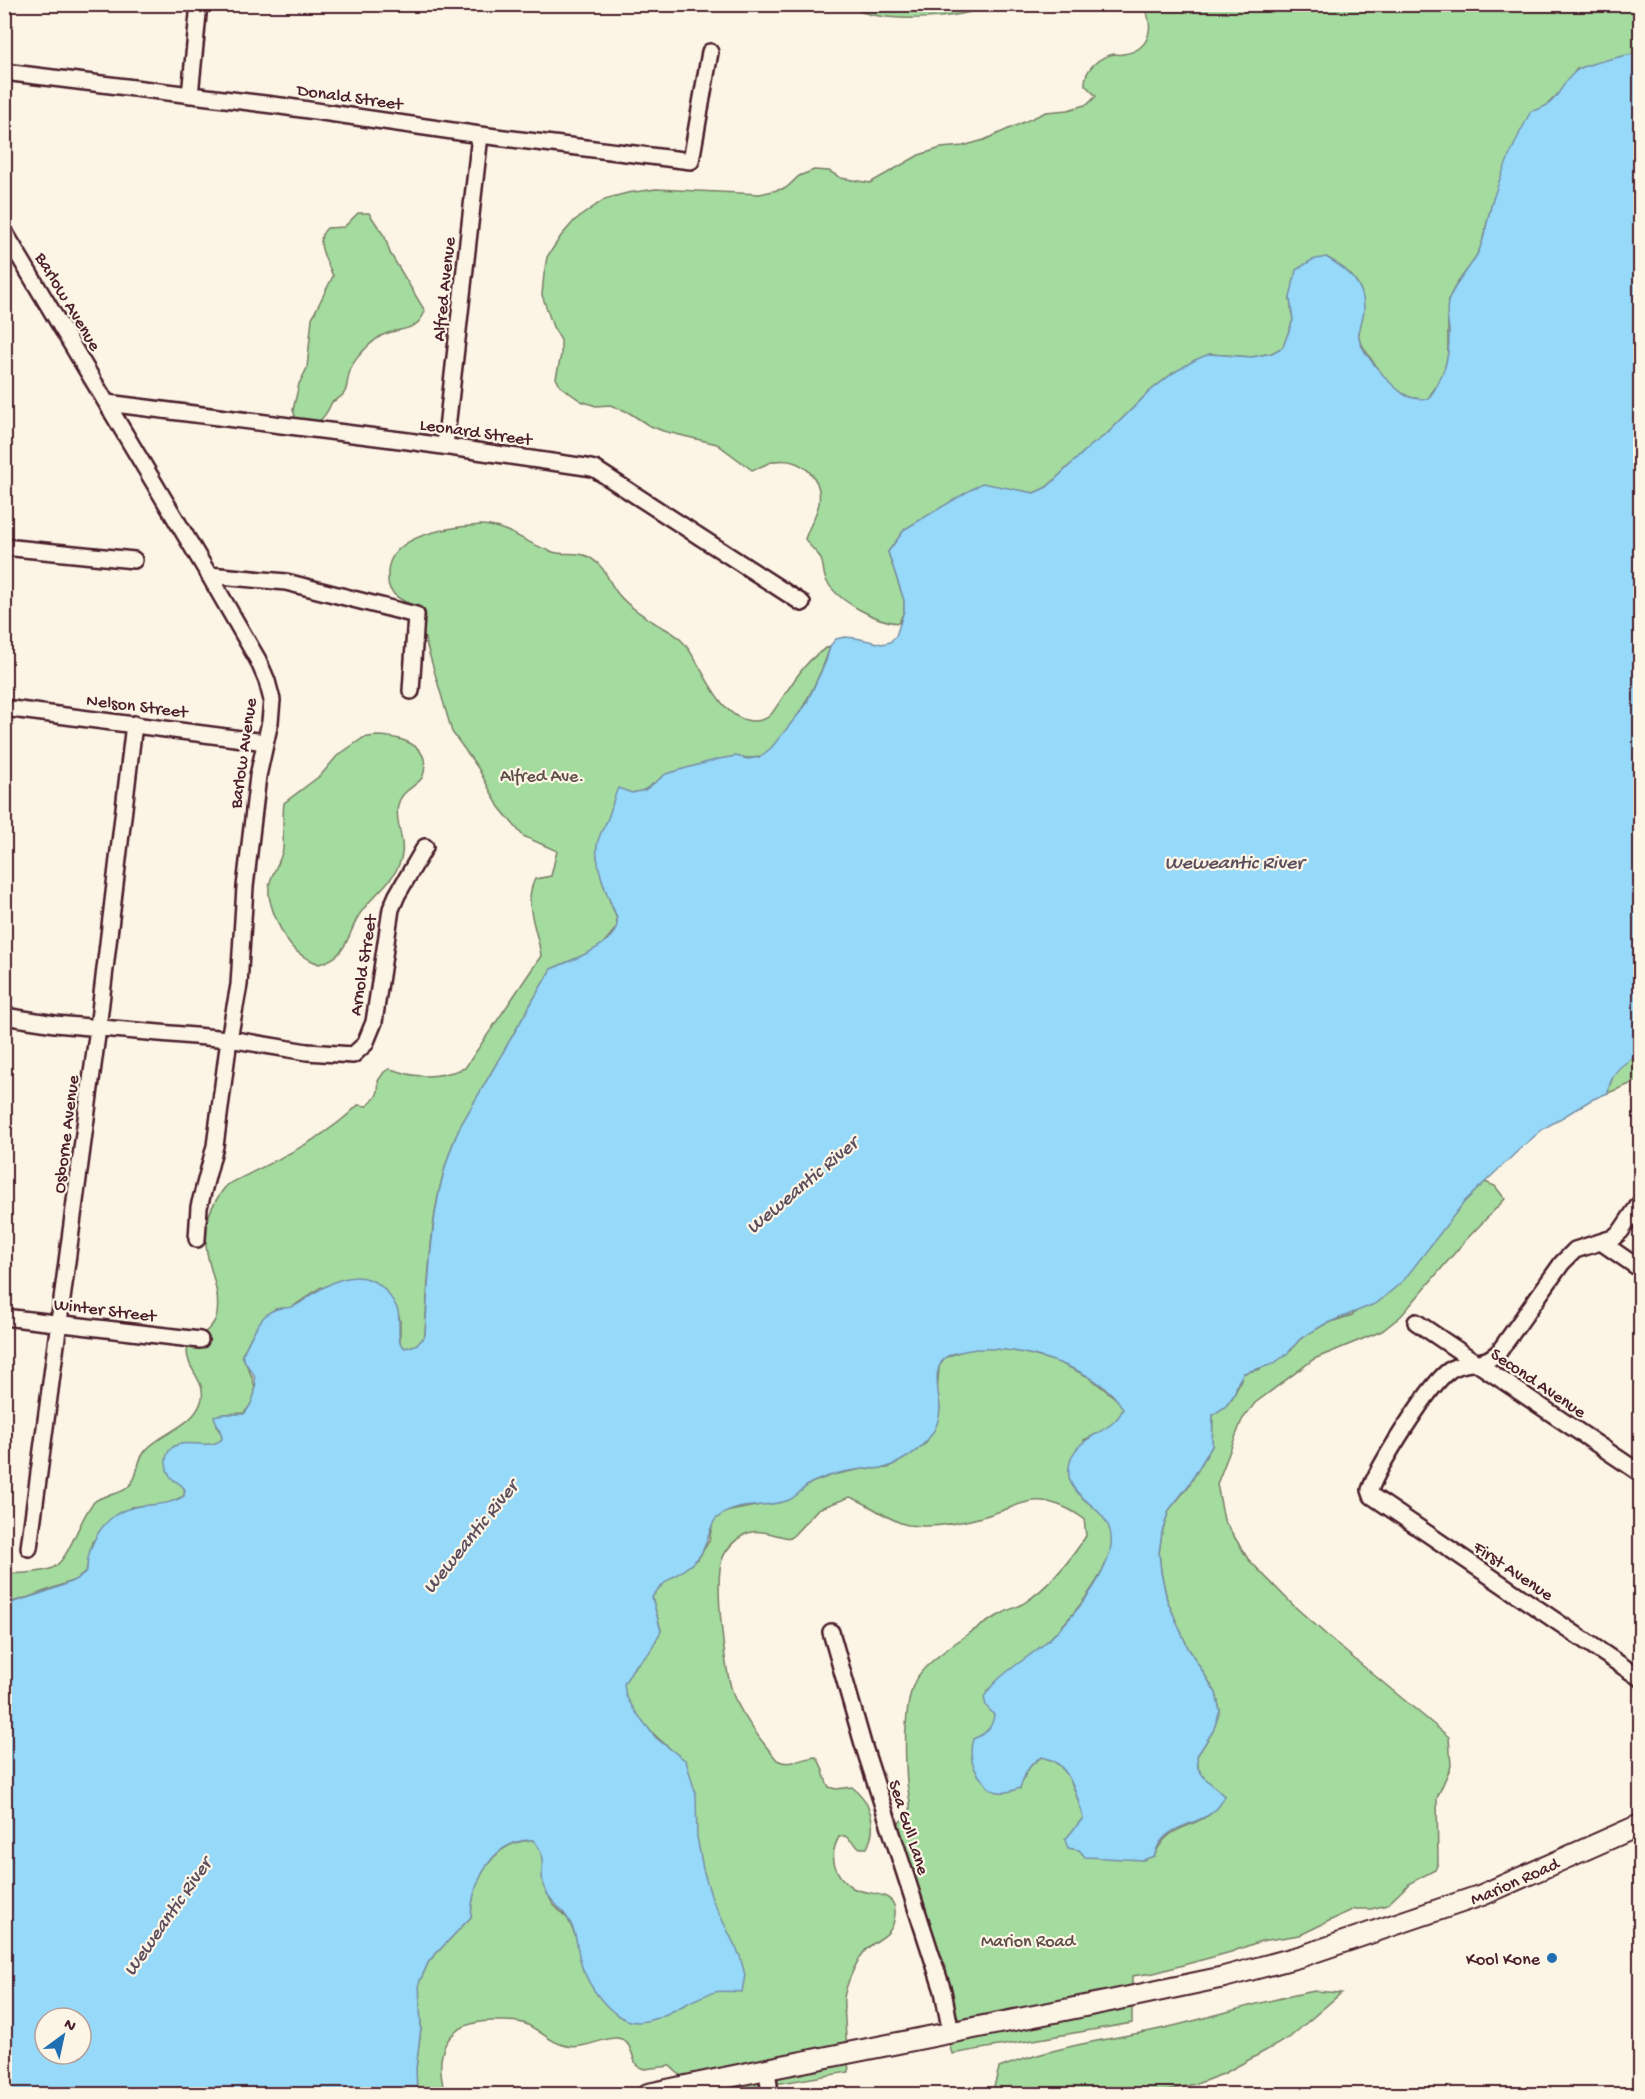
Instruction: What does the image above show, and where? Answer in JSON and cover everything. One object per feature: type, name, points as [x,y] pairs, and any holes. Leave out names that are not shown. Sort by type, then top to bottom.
[{"type":"main road","name":"Marion Road","points":[[648,2094],[1213,1980],[1302,1956],[1482,1895],[1640,1824]]},
{"type":"street","points":[[190,95],[199,4]]},
{"type":"street","name":"Donald Street","points":[[4,72],[691,161],[710,52]]},
{"type":"street","name":"Alfred Avenue","points":[[445,446],[480,135]]},
{"type":"street","name":"Barlow Avenue","points":[[4,231],[209,574],[258,660],[272,700],[257,787],[245,887],[238,985],[215,1146],[199,1207],[197,1239]]},
{"type":"street","name":"Leonard Street","points":[[107,403],[445,446],[555,463],[572,463],[595,470],[802,603]]},
{"type":"street","points":[[4,547],[134,560]]},
{"type":"street","points":[[209,574],[286,582],[416,615],[411,692]]},
{"type":"street","name":"Nelson Street","points":[[4,708],[265,742]]},
{"type":"street","name":"Osborne Avenue","points":[[29,1548],[98,1028],[134,724]]},
{"type":"street","name":"Arnold Street","points":[[229,1040],[307,1052],[353,1055],[365,1044],[374,1022],[391,909],[425,847]]},
{"type":"street","points":[[4,1016],[98,1028],[229,1040]]},
{"type":"street","points":[[1474,1362],[1486,1360],[1498,1353],[1555,1273],[1575,1250],[1613,1238],[1621,1231],[1641,1203]]},
{"type":"street","points":[[1601,1242],[1641,1269]]},
{"type":"street","name":"Winter Street","points":[[4,1317],[200,1340]]},
{"type":"street","name":"Second Avenue","points":[[1416,1322],[1641,1473]]},
{"type":"street","name":"First Avenue","points":[[1474,1362],[1450,1369],[1441,1377],[1404,1430],[1374,1479],[1370,1490],[1372,1496],[1413,1526],[1641,1678]]},
{"type":"street","name":"Sea Gull Lane","points":[[831,1632],[863,1744],[944,1991],[951,2033]]},
{"type":"street","points":[[767,2069],[770,2094]]},
{"type":"green space","points":[[851,5],[987,5],[977,10],[940,17],[896,18],[876,16],[860,11]]},
{"type":"green space","points":[[1143,5],[1640,5],[1640,52],[1577,69],[1560,92],[1544,108],[1493,199],[1481,247],[1448,300],[1448,354],[1444,373],[1428,399],[1405,395],[1389,382],[1374,363],[1358,337],[1363,310],[1360,289],[1349,273],[1326,257],[1290,298],[1293,320],[1283,347],[1272,353],[1252,357],[1210,354],[1173,373],[1149,392],[1107,434],[1089,447],[1047,487],[1034,493],[982,484],[905,529],[888,552],[904,600],[904,611],[899,623],[880,619],[858,609],[831,588],[826,580],[820,557],[805,539],[818,507],[819,493],[813,477],[801,465],[775,461],[752,470],[717,444],[663,431],[610,405],[596,406],[581,401],[560,386],[556,378],[561,355],[561,340],[553,327],[542,295],[547,257],[575,220],[605,199],[656,189],[760,194],[786,188],[799,176],[814,170],[829,171],[841,178],[870,183],[919,155],[941,148],[963,146],[984,140],[1046,112],[1068,110],[1088,104],[1096,96],[1085,85],[1087,74],[1093,65],[1114,54],[1132,52],[1145,42],[1148,36],[1149,21]]},
{"type":"green space","points":[[358,213],[369,213],[385,237],[390,253],[425,311],[418,323],[383,335],[368,346],[352,365],[345,392],[332,402],[322,419],[314,423],[303,422],[296,419],[293,410],[299,384],[307,368],[312,318],[333,276],[322,251],[321,238],[327,228],[344,227]]},
{"type":"green space","name":"Alfred Ave.","points":[[481,525],[509,532],[553,552],[587,556],[597,563],[627,603],[681,640],[721,701],[730,712],[742,719],[756,721],[769,716],[807,663],[830,646],[820,673],[793,723],[782,738],[761,756],[726,758],[703,764],[667,775],[637,793],[619,788],[597,856],[603,883],[617,919],[617,927],[603,944],[591,952],[551,969],[461,1125],[443,1175],[437,1201],[430,1254],[425,1335],[421,1341],[405,1348],[400,1343],[400,1321],[397,1309],[321,1287],[291,1308],[275,1309],[268,1314],[251,1337],[242,1355],[254,1384],[254,1398],[250,1405],[244,1413],[223,1414],[216,1426],[223,1439],[218,1442],[207,1445],[178,1444],[174,1480],[183,1486],[184,1496],[167,1504],[131,1507],[92,1542],[86,1572],[75,1580],[5,1604],[5,1574],[38,1572],[57,1565],[94,1502],[127,1488],[134,1479],[140,1459],[147,1449],[185,1423],[197,1410],[201,1402],[202,1388],[190,1365],[187,1351],[191,1343],[211,1327],[217,1314],[217,1293],[208,1260],[205,1237],[208,1217],[227,1185],[313,1140],[358,1105],[367,1106],[377,1095],[378,1081],[389,1069],[433,1076],[465,1068],[541,956],[530,907],[531,888],[535,879],[551,876],[557,851],[523,836],[499,807],[478,768],[452,732],[422,629],[425,611],[396,596],[388,583],[388,571],[392,558],[400,548],[411,541],[440,531]]},
{"type":"green space","points":[[390,737],[413,745],[423,757],[424,772],[422,778],[402,796],[398,805],[397,817],[403,848],[395,872],[363,909],[342,949],[332,959],[319,964],[304,957],[288,942],[270,902],[270,883],[283,849],[284,803],[321,775],[337,756],[363,738]]},
{"type":"green space","points":[[1640,1053],[1640,1080],[1608,1093],[1615,1073]]},
{"type":"green space","points":[[1485,1182],[1495,1186],[1505,1199],[1464,1242],[1401,1316],[1382,1331],[1314,1359],[1255,1403],[1242,1420],[1217,1484],[1224,1520],[1248,1559],[1293,1605],[1340,1647],[1449,1737],[1451,1766],[1437,1798],[1438,1863],[1435,1870],[1410,1883],[1387,1905],[1371,1909],[1354,1909],[1300,1935],[1261,1941],[1231,1952],[1154,1973],[1132,1976],[1132,2023],[952,2054],[940,2009],[932,1965],[890,1833],[910,1811],[905,1746],[910,1694],[919,1674],[940,1655],[981,1626],[1024,1603],[1051,1581],[1086,1536],[1084,1519],[1060,1506],[1033,1501],[965,1521],[930,1526],[908,1525],[850,1497],[818,1509],[791,1538],[760,1532],[751,1532],[742,1536],[724,1555],[719,1588],[722,1630],[731,1688],[749,1723],[777,1760],[787,1763],[816,1757],[821,1764],[829,1787],[836,1789],[852,1787],[864,1799],[871,1814],[872,1831],[867,1848],[860,1848],[845,1836],[839,1837],[834,1851],[835,1865],[841,1878],[853,1888],[886,1897],[894,1906],[895,1914],[891,1929],[868,1947],[861,1956],[847,1986],[844,2004],[849,2072],[714,2094],[700,2094],[670,2066],[644,2069],[637,2066],[630,2047],[621,2039],[609,2039],[571,2047],[548,2038],[523,2023],[491,2021],[475,2023],[462,2028],[452,2034],[446,2043],[441,2066],[445,2094],[417,2094],[416,2069],[421,2028],[419,1983],[429,1961],[471,1917],[475,1890],[480,1877],[487,1865],[506,1847],[533,1840],[540,1848],[543,1885],[553,1904],[568,1919],[578,1942],[583,1970],[595,1991],[680,1757],[636,1715],[625,1694],[624,1685],[631,1671],[651,1650],[661,1631],[652,1597],[661,1584],[698,1559],[709,1541],[713,1521],[725,1512],[790,1499],[811,1483],[832,1475],[862,1469],[888,1468],[926,1443],[940,1409],[937,1392],[939,1367],[944,1358],[959,1352],[977,1348],[995,1348],[1058,1362],[1089,1377],[1119,1401],[1123,1409],[1112,1425],[1084,1440],[1082,1498],[1106,1519],[1112,1537],[1110,1553],[1102,1570],[1080,1605],[1055,1634],[987,1691],[1002,1719],[1020,1788],[1028,1770],[1037,1760],[1042,1757],[1055,1762],[1061,1766],[1070,1779],[1083,1818],[1075,1829],[1069,1848],[1143,1860],[1154,1856],[1159,1846],[1171,1834],[1211,1813],[1224,1796],[1203,1777],[1198,1768],[1197,1756],[1213,1731],[1220,1711],[1216,1693],[1188,1648],[1167,1600],[1159,1553],[1162,1532],[1169,1510],[1188,1487],[1212,1446],[1213,1415],[1230,1401],[1244,1373],[1260,1369],[1288,1353],[1300,1339],[1325,1324],[1352,1315],[1444,1226]]},
{"type":"green space","points":[[1315,1991],[1341,1993],[1289,2038],[1223,2074],[1199,2083],[1154,2094],[992,2094],[999,2068],[1017,2061],[1072,2046],[1167,2027]]},
{"type":"water","name":"Weweantic River","points":[[1640,52],[1640,1053],[1615,1073],[1608,1093],[1591,1100],[1543,1129],[1465,1201],[1404,1280],[1377,1303],[1325,1324],[1300,1339],[1288,1353],[1273,1364],[1244,1373],[1226,1406],[1213,1415],[1212,1446],[1188,1486],[1169,1510],[1162,1532],[1159,1553],[1167,1600],[1188,1648],[1216,1693],[1220,1711],[1213,1731],[1197,1756],[1198,1768],[1204,1777],[1224,1796],[1220,1805],[1204,1818],[1166,1836],[1159,1844],[1154,1856],[1143,1860],[1085,1857],[1079,1850],[1068,1848],[1065,1840],[1083,1818],[1074,1787],[1061,1766],[1042,1757],[1030,1766],[1020,1788],[1003,1792],[990,1789],[977,1773],[971,1757],[973,1739],[987,1730],[992,1724],[994,1715],[986,1706],[984,1697],[996,1681],[1037,1650],[1062,1627],[1086,1598],[1104,1568],[1111,1547],[1110,1530],[1103,1518],[1074,1488],[1069,1477],[1070,1462],[1080,1445],[1111,1424],[1123,1409],[1112,1394],[1096,1381],[1052,1361],[1005,1350],[983,1349],[956,1353],[946,1357],[940,1364],[937,1376],[939,1417],[931,1436],[916,1451],[887,1467],[832,1475],[808,1485],[789,1500],[780,1503],[742,1507],[724,1513],[714,1522],[704,1549],[697,1559],[668,1580],[652,1597],[661,1631],[649,1653],[634,1667],[624,1684],[626,1696],[656,1738],[686,1761],[696,1795],[697,1837],[703,1869],[712,1899],[740,1956],[745,1975],[742,1992],[725,1991],[705,1995],[648,2021],[629,2021],[621,2017],[599,1997],[584,1972],[572,1925],[549,1897],[544,1887],[541,1852],[533,1840],[506,1847],[487,1865],[475,1890],[471,1917],[429,1961],[419,1983],[421,2028],[416,2069],[417,2094],[5,2094],[5,1604],[48,1591],[81,1576],[87,1571],[90,1552],[97,1535],[109,1520],[122,1511],[139,1506],[167,1503],[184,1496],[183,1487],[172,1479],[168,1472],[167,1455],[171,1448],[177,1445],[216,1443],[222,1439],[214,1416],[244,1414],[247,1410],[253,1400],[255,1383],[252,1372],[242,1355],[259,1323],[268,1313],[296,1305],[340,1280],[362,1277],[383,1288],[394,1301],[398,1311],[400,1343],[405,1348],[417,1344],[423,1338],[437,1201],[443,1175],[461,1125],[551,969],[603,944],[616,928],[617,919],[602,879],[597,851],[598,841],[618,788],[632,793],[645,790],[666,774],[683,769],[736,756],[748,759],[760,757],[771,748],[805,706],[826,661],[830,646],[836,639],[856,638],[882,644],[890,642],[896,636],[904,611],[904,600],[888,552],[905,529],[982,483],[1034,493],[1047,487],[1089,447],[1107,434],[1149,392],[1173,373],[1195,360],[1209,354],[1252,357],[1272,353],[1283,347],[1293,320],[1290,298],[1296,270],[1312,260],[1326,257],[1348,272],[1358,285],[1364,300],[1359,338],[1365,352],[1399,391],[1410,397],[1428,399],[1442,375],[1447,358],[1449,299],[1480,248],[1501,176],[1531,111],[1553,100],[1576,71],[1596,63]]},
{"type":"place","name":"Kool Kone","points":[[1552,1958]]}]
